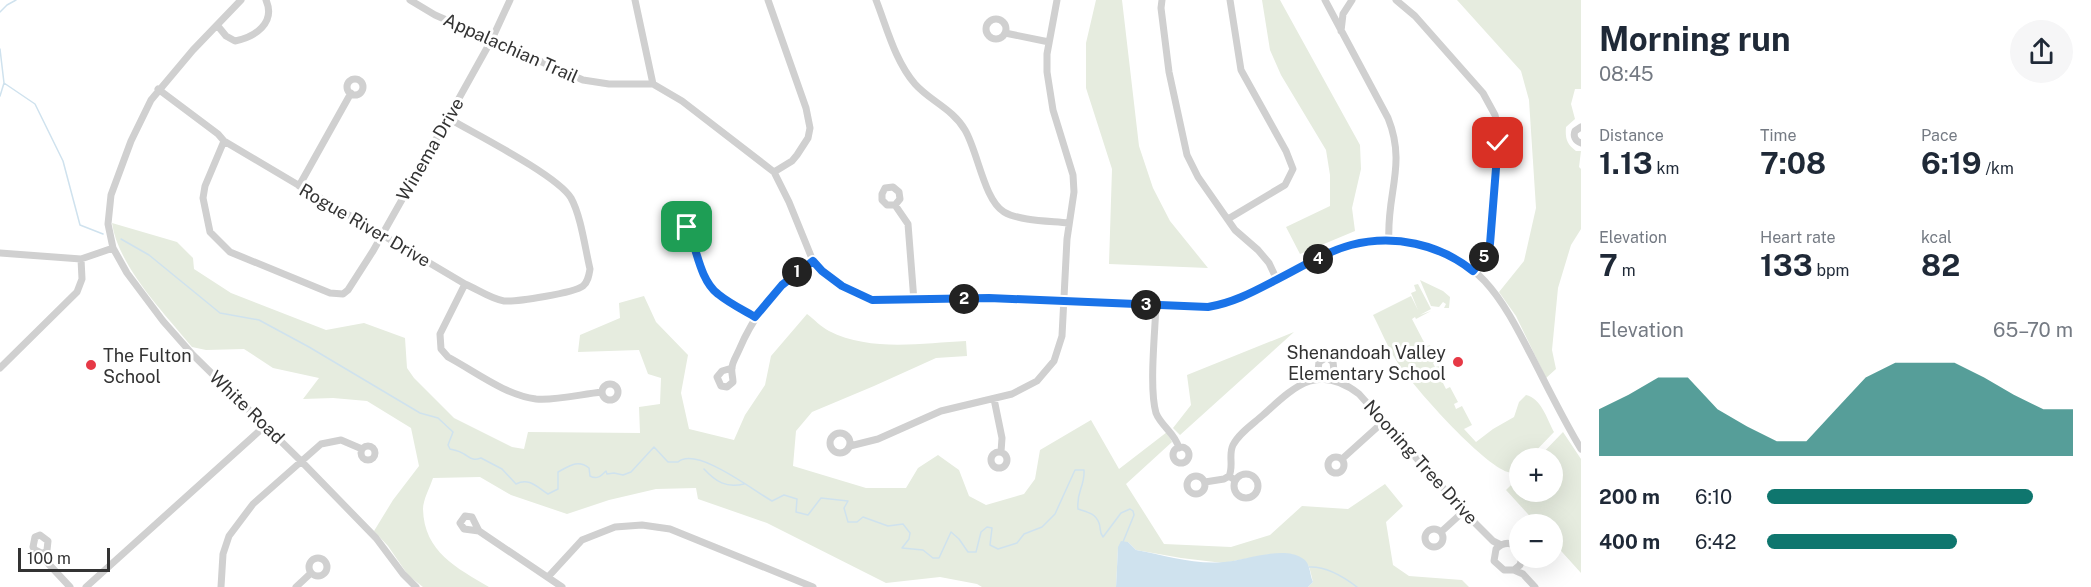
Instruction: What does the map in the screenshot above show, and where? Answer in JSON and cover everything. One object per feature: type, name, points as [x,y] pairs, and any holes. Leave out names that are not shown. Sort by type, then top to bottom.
[{"type":"street","name":"White Road","points":[[240,0],[158,89],[141,119],[111,195],[108,224],[113,248],[127,273],[177,337],[376,538],[403,574],[417,587]]},
{"type":"street","points":[[217,26],[226,36],[235,41],[254,34],[261,29],[269,15],[270,9],[266,0]]},
{"type":"street","name":"Appalachian Trail","points":[[410,0],[435,15],[583,80],[609,84],[653,84]]},
{"type":"street","name":"Winema Drive","points":[[224,141],[204,186],[203,198],[210,232],[230,252],[330,293],[343,294],[348,290],[382,234],[448,118],[492,39],[510,0]]},
{"type":"street","points":[[635,0],[653,84],[681,101],[774,172],[813,261],[832,279],[862,296],[879,300],[914,301],[989,298],[1156,305],[1217,305],[1235,300],[1339,249],[1366,242],[1414,243],[1458,260],[1492,288],[1506,307],[1579,440],[1581,449]]},
{"type":"street","points":[[768,0],[806,108],[810,128],[803,147],[792,161],[774,172]]},
{"type":"street","points":[[876,0],[898,56],[914,82],[925,94],[950,112],[964,129],[974,148],[990,197],[997,206],[1014,217],[1068,223]]},
{"type":"street","points":[[850,446],[878,439],[940,411],[1023,390],[1037,381],[1054,361],[1062,336],[1068,223],[1074,192],[1073,175],[1053,110],[1047,72],[1049,42],[1057,0]]},
{"type":"street","points":[[1162,0],[1169,72],[1187,155],[1198,177],[1235,230],[1269,263],[1277,280]]},
{"type":"street","points":[[1228,219],[1258,199],[1285,185],[1293,169],[1292,162],[1240,70],[1230,0]]},
{"type":"street","points":[[1324,0],[1388,118],[1394,136],[1397,167],[1389,206],[1389,241]]},
{"type":"street","points":[[1341,31],[1343,14],[1352,0]]},
{"type":"street","points":[[1396,0],[1415,16],[1483,93],[1495,115],[1499,131],[1490,244],[1473,271]]},
{"type":"street","points":[[1005,33],[1049,42]]},
{"type":"street","name":"Rogue River Drive","points":[[158,89],[224,141],[465,284],[503,301],[570,291],[583,286],[588,280],[590,269],[576,212],[566,190],[550,178],[448,118]]},
{"type":"street","points":[[299,186],[351,93]]},
{"type":"street","points":[[1581,127],[1575,131],[1574,135],[1581,143]]},
{"type":"street","points":[[895,205],[908,224],[914,301]]},
{"type":"street","points":[[686,230],[690,233],[701,268],[712,287],[717,293],[755,317]]},
{"type":"street","points":[[0,253],[81,259],[113,248]]},
{"type":"street","points":[[0,368],[77,292],[82,279],[81,259]]},
{"type":"street","points":[[732,368],[755,317],[782,285],[813,261]]},
{"type":"street","points":[[465,284],[440,334],[441,349],[448,357],[511,393],[526,397],[538,399],[602,392]]},
{"type":"street","points":[[1156,305],[1153,396],[1157,414],[1174,436],[1179,448]]},
{"type":"street","points":[[1317,379],[1319,362],[1327,357],[1333,362],[1335,380]]},
{"type":"street","name":"Nooning Tree Drive","points":[[1205,482],[1232,478],[1230,453],[1234,442],[1294,387],[1317,379],[1335,380],[1359,394],[1499,547]]},
{"type":"street","points":[[994,399],[1002,438],[1001,452]]},
{"type":"street","points":[[1342,459],[1383,422]]},
{"type":"street","points":[[86,587],[266,425]]},
{"type":"street","points":[[222,587],[224,554],[229,536],[253,504],[316,448],[327,442],[341,440],[362,449]]},
{"type":"street","points":[[1441,532],[1464,511]]},
{"type":"street","points":[[548,577],[582,540],[615,527],[642,525],[670,529],[813,587]]},
{"type":"street","points":[[478,531],[562,587]]},
{"type":"street","points":[[1509,545],[1499,547],[1494,561],[1504,570],[1509,568]]},
{"type":"street","points":[[43,554],[70,587]]},
{"type":"street","points":[[1521,568],[1535,587]]},
{"type":"street","points":[[296,587],[311,573]]},
{"type":"shaded area","points":[[1096,0],[1122,0],[1139,146],[1153,188],[1170,221],[1208,268],[1109,264],[1112,169],[1086,88],[1086,43]]},
{"type":"shaded area","points":[[1262,0],[1280,0],[1360,145],[1361,169],[1352,208],[1355,231],[1300,254],[1286,227],[1330,206],[1330,175],[1326,150],[1281,75],[1270,50]]},
{"type":"shaded area","points":[[1457,0],[1581,0],[1581,89],[1575,89],[1571,104],[1575,119],[1566,127],[1566,138],[1570,146],[1576,151],[1581,151],[1579,167],[1581,169],[1581,229],[1571,245],[1558,288],[1552,350],[1556,369],[1546,378],[1516,316],[1499,292],[1524,261],[1536,208],[1529,100],[1521,71]]},
{"type":"shaded area","points":[[112,223],[177,242],[193,258],[194,269],[231,293],[326,330],[364,323],[405,338],[407,368],[414,378],[454,418],[512,447],[524,449],[528,432],[640,433],[639,407],[660,404],[661,378],[648,374],[639,350],[578,352],[580,335],[620,318],[619,303],[644,296],[656,322],[688,355],[681,393],[689,429],[734,440],[745,415],[765,385],[771,356],[807,314],[829,331],[862,342],[896,345],[966,341],[967,356],[936,358],[812,412],[796,431],[793,466],[866,488],[906,488],[918,468],[938,455],[959,470],[969,496],[986,505],[1024,494],[1035,479],[1040,450],[1091,420],[1119,469],[1167,432],[1172,442],[1126,484],[1164,544],[1231,547],[1270,535],[1302,506],[1348,509],[1385,484],[1403,506],[1386,522],[1393,565],[1409,576],[1462,580],[1469,587],[1308,587],[1313,582],[1309,566],[1271,554],[1223,563],[1136,550],[1128,542],[1118,548],[1116,587],[982,587],[940,577],[886,583],[767,523],[698,499],[696,488],[656,489],[609,500],[567,514],[511,495],[480,477],[433,478],[423,509],[429,537],[436,548],[454,565],[489,587],[423,587],[408,575],[388,546],[374,531],[393,500],[419,466],[411,428],[367,401],[333,398],[303,399],[319,378],[273,368],[244,349],[206,350],[192,347],[156,305],[133,272],[123,256]]},
{"type":"shaded area","points":[[1420,280],[1450,297],[1449,308],[1444,308],[1446,304],[1443,302],[1439,307],[1431,306]]},
{"type":"shaded area","points":[[1418,284],[1431,309],[1420,315],[1431,311],[1412,319],[1426,346],[1430,345],[1437,360],[1433,363],[1435,367],[1440,366],[1442,371],[1439,373],[1441,376],[1444,375],[1447,381],[1443,383],[1446,389],[1450,387],[1458,402],[1454,404],[1456,409],[1462,406],[1472,425],[1464,429],[1476,442],[1514,417],[1519,402],[1526,395],[1536,400],[1546,415],[1554,432],[1539,448],[1509,448],[1509,472],[1482,455],[1448,423],[1404,372],[1390,349],[1373,315],[1411,296],[1418,310],[1411,293],[1416,291],[1414,285]]},
{"type":"shaded area","points":[[1294,332],[1180,435],[1173,428],[1191,405],[1187,375]]},
{"type":"shaded area","points":[[1563,432],[1581,459],[1581,573],[1563,553],[1563,514],[1528,514],[1517,502],[1563,502],[1563,448],[1548,448]]},
{"type":"water","points":[[1121,541],[1128,542],[1136,550],[1213,563],[1274,553],[1294,554],[1307,563],[1313,582],[1308,587],[1116,587],[1118,547]]},
{"type":"waterway","points":[[0,12],[16,0]]},
{"type":"waterway","points":[[0,49],[4,83],[0,96]]},
{"type":"waterway","points":[[4,83],[35,104],[63,161],[80,225],[103,234]]},
{"type":"waterway","points":[[121,239],[149,255],[220,313],[259,320],[420,413],[438,418],[453,432],[448,445],[450,449],[461,452],[472,459],[481,458],[502,469],[516,484],[529,482],[548,494],[558,489],[558,472],[570,466],[585,465],[589,468],[590,476],[595,478],[606,471],[607,474],[623,475],[631,472],[654,447],[668,462],[698,460],[725,472],[772,501],[784,495],[797,499],[796,512],[808,515],[821,498],[848,501],[844,508],[848,522],[857,522],[863,517],[888,526],[903,524],[910,533],[909,539],[902,548],[923,550],[933,558],[939,558],[951,532],[968,552],[976,552],[981,532],[987,527],[992,528],[990,545],[998,549],[1017,543],[1024,534],[1042,527],[1055,514],[1075,470],[1084,470],[1078,509],[1095,517],[1103,537],[1121,513],[1130,509],[1133,511],[1134,515],[1123,542]]},
{"type":"waterway","points":[[704,469],[722,483],[744,484]]},
{"type":"waterway","points":[[1309,567],[1328,570],[1357,587]]},
{"type":"place","name":"Shenandoah Valley Elementary School","points":[[1458,362]]},
{"type":"place","name":"The Fulton School","points":[[91,365]]},
{"type":"route","points":[[687,227],[686,230],[690,233],[701,268],[712,287],[717,293],[755,317],[793,274],[813,261],[842,286],[872,300],[989,298],[1208,307],[1235,300],[1339,249],[1366,242],[1389,241],[1426,246],[1449,255],[1473,271],[1490,244],[1498,143]]}]
